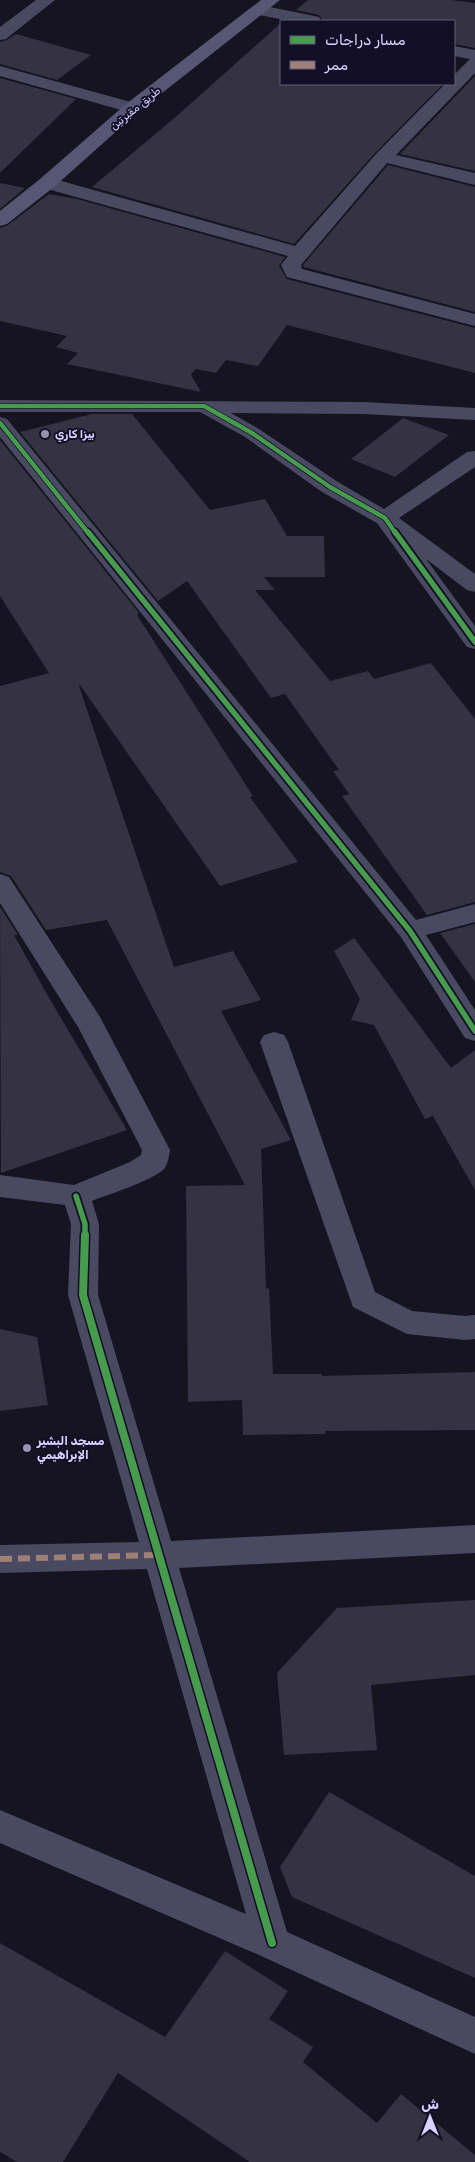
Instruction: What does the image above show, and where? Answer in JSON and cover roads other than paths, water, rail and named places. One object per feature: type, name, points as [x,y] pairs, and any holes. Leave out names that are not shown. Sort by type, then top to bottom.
[{"type":"street","points":[[0,35],[47,0]]},
{"type":"street","points":[[266,5],[311,20]]},
{"type":"street","name":"طريق مقبرتين","points":[[0,220],[132,108],[266,5]]},
{"type":"street","points":[[455,51],[475,55]]},
{"type":"street","points":[[455,83],[475,63]]},
{"type":"street","points":[[0,70],[132,108]]},
{"type":"street","points":[[453,85],[382,157],[299,253],[291,265],[294,273],[475,320]]},
{"type":"street","points":[[382,157],[475,179]]},
{"type":"street","points":[[47,182],[299,253]]},
{"type":"street","points":[[0,406],[364,408],[475,414]]},
{"type":"street","points":[[204,406],[252,433],[330,487],[385,518],[475,585]]},
{"type":"street","points":[[0,423],[410,931],[475,1031]]},
{"type":"street","points":[[385,518],[475,458]]},
{"type":"street","points":[[385,518],[475,642]]},
{"type":"street","points":[[0,883],[90,1024],[156,1150],[154,1161],[140,1170],[76,1196],[0,1186]]},
{"type":"street","points":[[410,931],[475,913]]},
{"type":"street","points":[[274,1042],[363,1299],[407,1322],[465,1328],[475,1327]]},
{"type":"street","points":[[76,1196],[85,1224],[83,1295],[157,1555],[272,1944]]},
{"type":"street","points":[[0,1559],[157,1555],[475,1539]]},
{"type":"street","points":[[0,1826],[272,1944],[475,2036]]},
{"type":"place","name":"بيزا كاري","points":[[45,434]]},
{"type":"place","name":"مسجد البشير الإبراهيمي","points":[[27,1448]]}]
